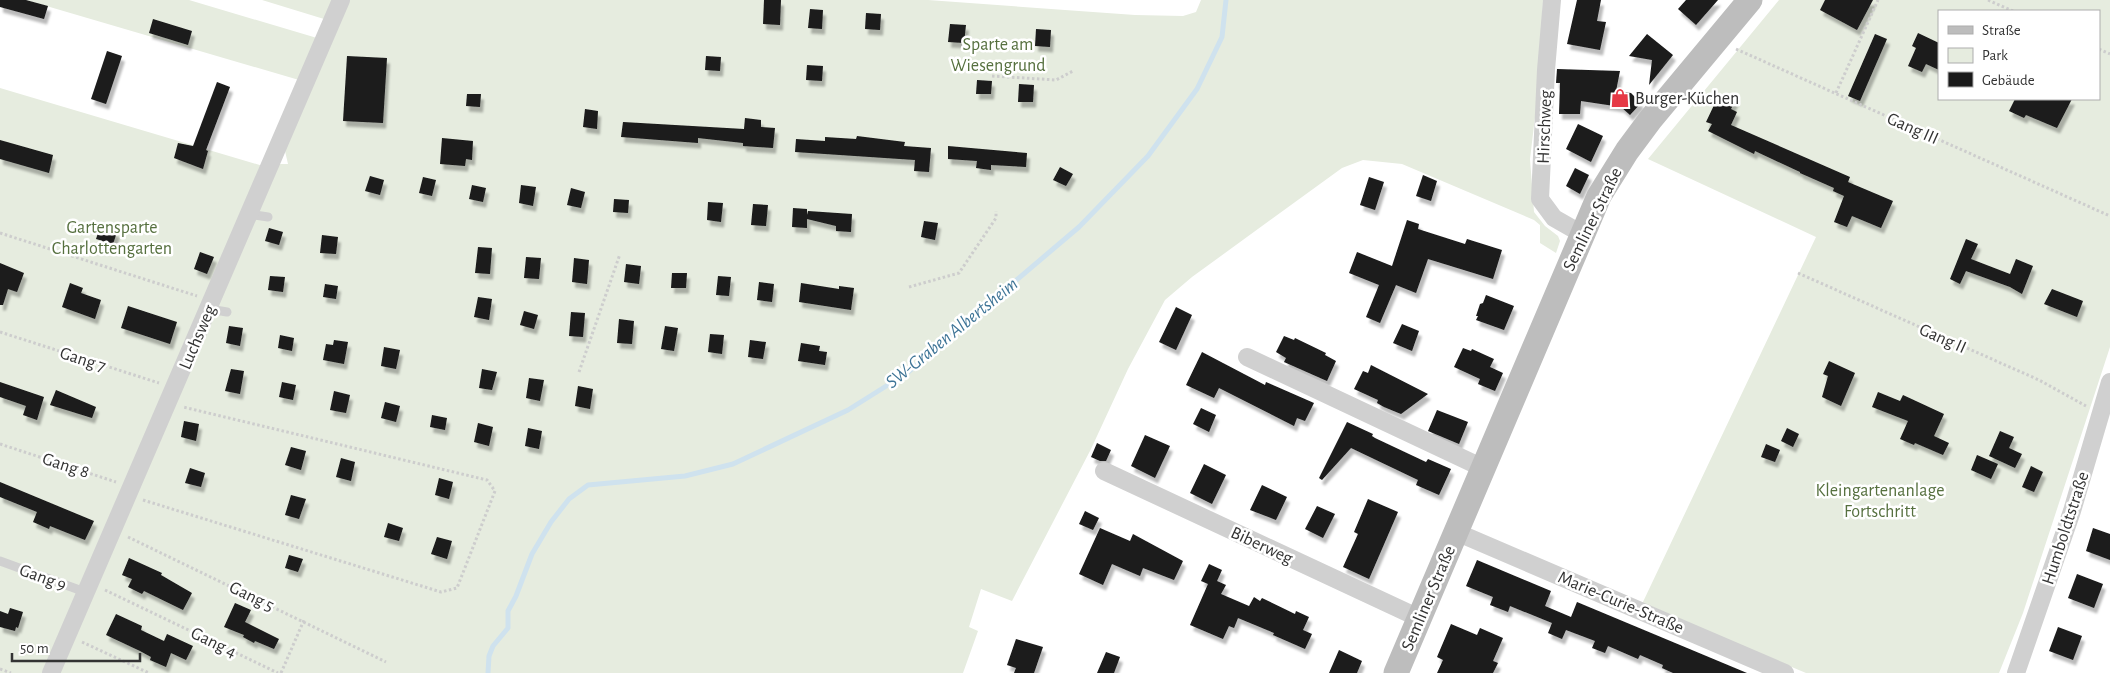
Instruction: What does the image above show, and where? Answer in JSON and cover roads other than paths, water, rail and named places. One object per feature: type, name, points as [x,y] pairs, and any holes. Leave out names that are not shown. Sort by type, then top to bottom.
[{"type":"street","name":"Luchsweg","points":[[51,673],[341,0]]},
{"type":"street","name":"Hirschweg","points":[[1552,0],[1546,70],[1540,199],[1554,218],[1582,234]]},
{"type":"street","name":"Semliner Straße","points":[[1396,673],[1599,196],[1626,151],[1750,0]]},
{"type":"street","points":[[1246,357],[1483,468]]},
{"type":"street","name":"Humboldtstraße","points":[[2016,673],[2072,511],[2109,391]]},
{"type":"street","name":"Biberweg","points":[[1104,471],[1419,618]]},
{"type":"street","name":"Marie-Curie-Straße","points":[[1456,532],[1785,673]]},
{"type":"lane","points":[[248,214],[268,217]]},
{"type":"lane","points":[[211,305],[226,312]]},
{"type":"lane","name":"Gang 9","points":[[0,561],[85,592]]},
{"type":"waterway","name":"SW-Graben Albertsheim","points":[[488,673],[489,656],[493,646],[508,628],[508,611],[516,596],[532,554],[551,522],[569,499],[588,485],[685,476],[733,464],[848,410],[907,373],[1079,227],[1148,156],[1197,89],[1222,37],[1226,0]]},
{"type":"place","name":"Burger-Küchen","points":[[1620,98]]},
{"type":"park label","name":"Sparte am Wiesengrund","points":[[998,54]]},
{"type":"park label","name":"Gartensparte Charlottengarten","points":[[112,237]]},
{"type":"park label","name":"Kleingartenanlage Fortschritt","points":[[1880,500]]}]
